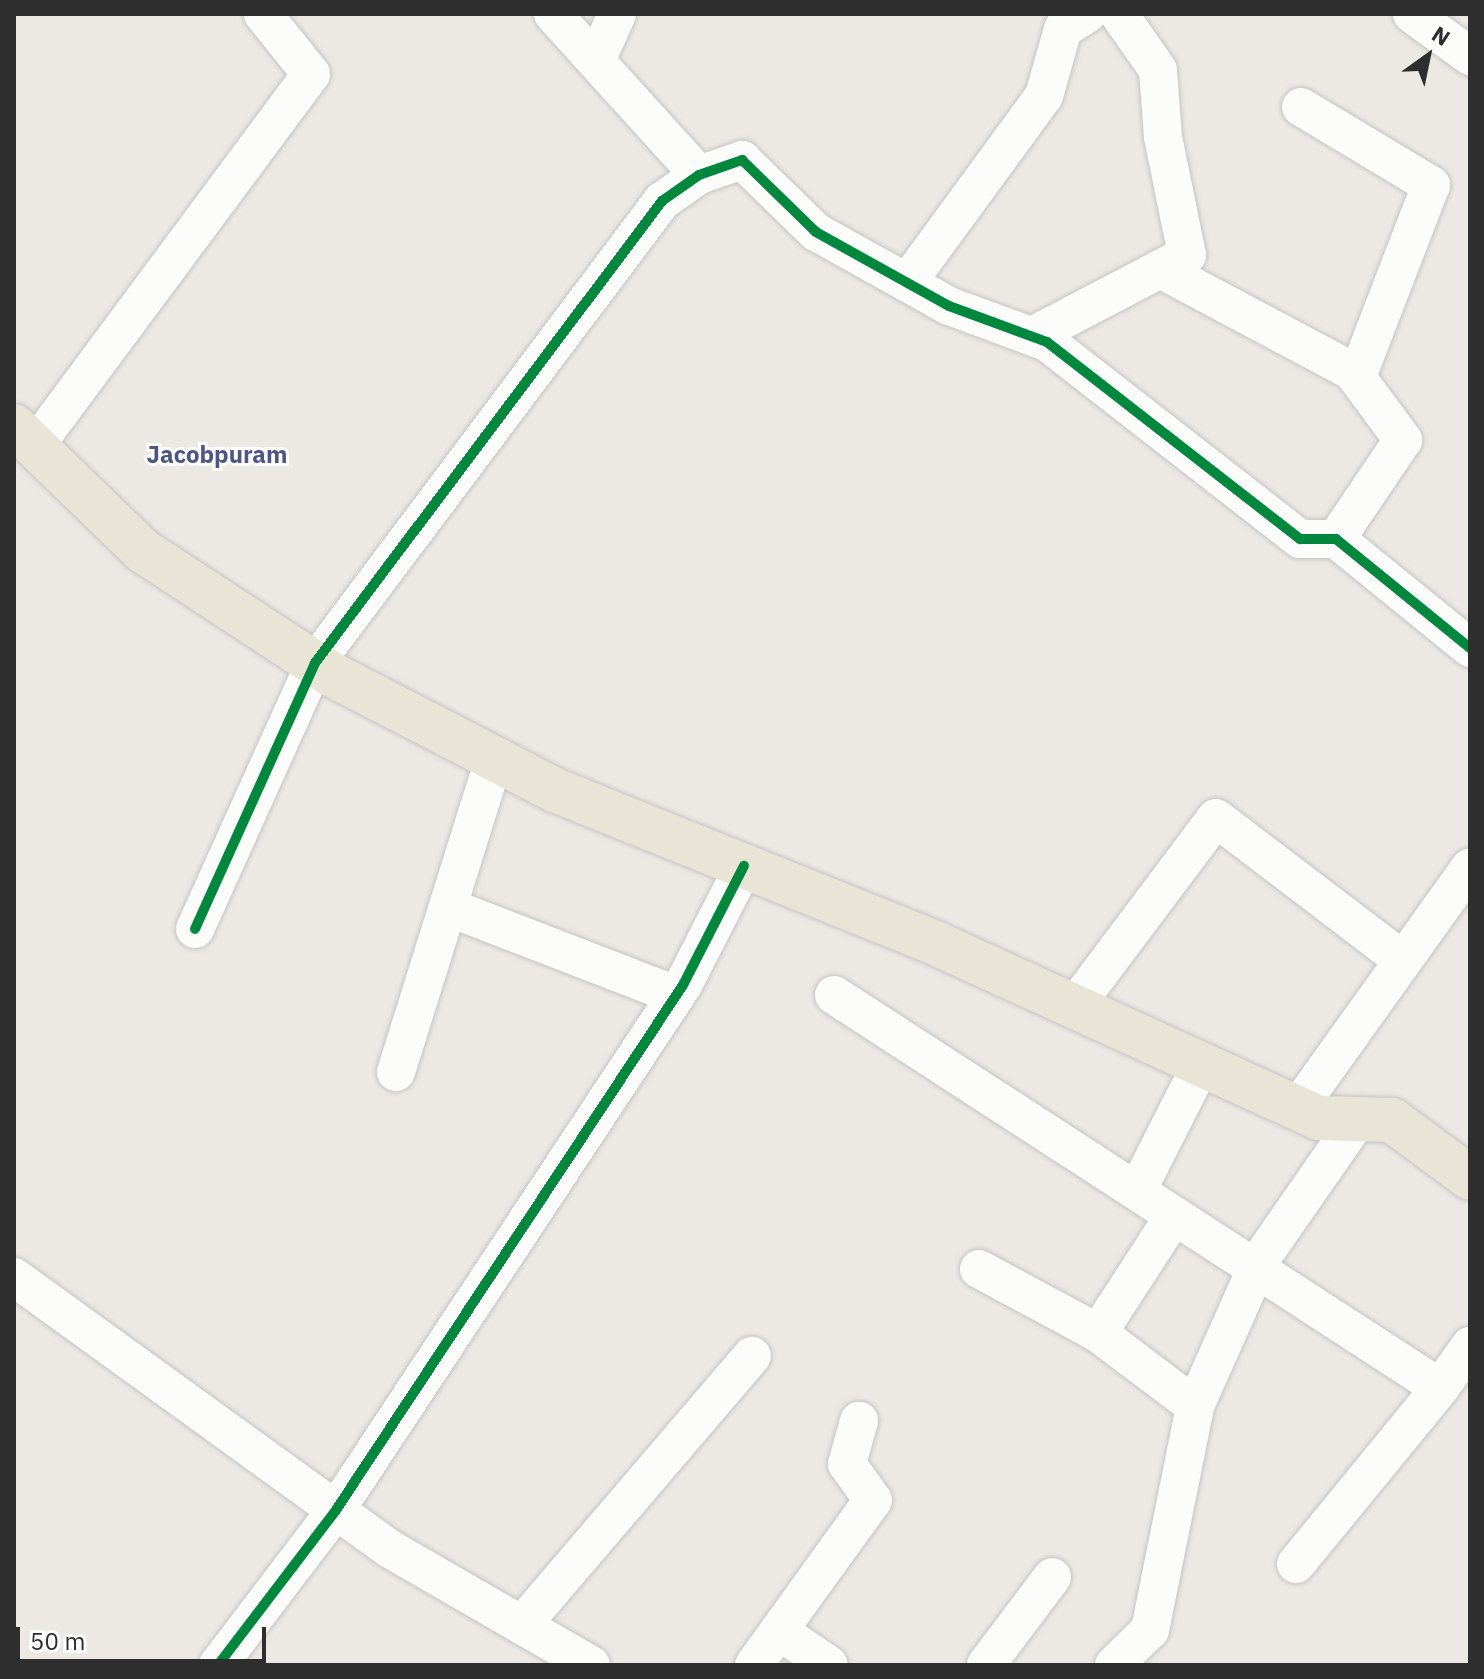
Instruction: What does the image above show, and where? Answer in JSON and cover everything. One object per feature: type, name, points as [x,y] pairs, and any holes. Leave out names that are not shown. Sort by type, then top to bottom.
[{"type":"main road","points":[[24,436],[143,551],[315,663],[494,759],[1074,1007],[1297,1109],[1358,1119],[1392,1120],[1470,1178]]},
{"type":"street","points":[[24,436],[311,74],[263,14]]},
{"type":"street","points":[[553,14],[699,175]]},
{"type":"street","points":[[596,61],[617,14]]},
{"type":"street","points":[[907,283],[1044,96],[1063,29],[1087,14]]},
{"type":"street","points":[[1032,336],[1187,255],[1163,137],[1158,70],[1119,14]]},
{"type":"street","points":[[1412,14],[1470,56]]},
{"type":"street","points":[[1301,107],[1431,185],[1357,377]]},
{"type":"street","points":[[195,929],[315,663],[662,201],[699,175],[742,160],[816,232],[907,283],[1032,336],[1300,539],[1336,539],[1470,648]]},
{"type":"street","points":[[1160,269],[1357,377],[1403,440],[1336,539]]},
{"type":"street","points":[[396,1072],[494,759]]},
{"type":"street","points":[[1074,1007],[1216,818],[1400,958]]},
{"type":"street","points":[[218,1665],[336,1510],[676,995],[744,866]]},
{"type":"street","points":[[1297,1109],[1400,958],[1470,867]]},
{"type":"street","points":[[448,907],[676,995]]},
{"type":"street","points":[[834,995],[1137,1191],[1255,1273],[1440,1388]]},
{"type":"street","points":[[1137,1191],[1201,1065]]},
{"type":"street","points":[[1114,1665],[1150,1630],[1195,1406],[1255,1273],[1358,1119]]},
{"type":"street","points":[[1098,1333],[1174,1216]]},
{"type":"street","points":[[979,1269],[1098,1333],[1195,1406]]},
{"type":"street","points":[[14,1277],[336,1510],[591,1665]]},
{"type":"street","points":[[1296,1564],[1440,1388],[1470,1346]]},
{"type":"street","points":[[522,1625],[752,1356]]},
{"type":"street","points":[[754,1665],[873,1500],[847,1464],[859,1421]]},
{"type":"street","points":[[986,1665],[1052,1577]]},
{"type":"street","points":[[779,1631],[829,1665]]},
{"type":"cycle path","points":[[195,929],[315,663],[662,201],[699,175],[742,160],[816,232],[949,306],[1047,342],[1300,539],[1336,539],[1470,648]]},
{"type":"cycle path","points":[[218,1665],[336,1510],[683,985],[744,866]]},
{"type":"district","name":"Jacobpuram","points":[[217,455]]}]
